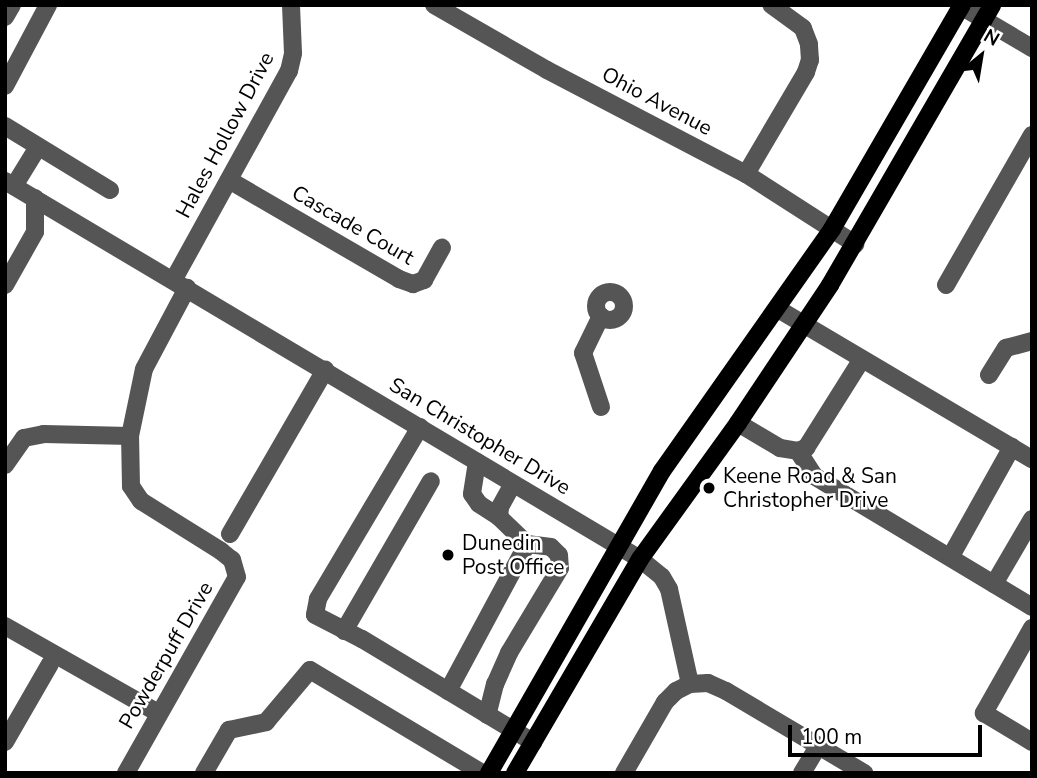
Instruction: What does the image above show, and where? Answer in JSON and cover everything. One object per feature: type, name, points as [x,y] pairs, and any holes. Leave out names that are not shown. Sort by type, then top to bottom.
[{"type":"main road","points":[[489,773],[691,425],[778,309],[832,229],[961,6]]},
{"type":"main road","points":[[515,773],[640,559],[738,423],[855,244],[988,13]]},
{"type":"street","points":[[5,17],[12,5]]},
{"type":"street","points":[[5,86],[48,5]]},
{"type":"street","name":"Hales Hollow Drive","points":[[180,284],[229,180],[289,71],[293,54],[290,5]]},
{"type":"street","name":"Ohio Avenue","points":[[433,5],[547,71],[746,174],[855,244]]},
{"type":"street","points":[[746,174],[806,72],[809,44],[797,21],[771,5]]},
{"type":"street","points":[[961,6],[988,13],[1032,48]]},
{"type":"street","points":[[5,126],[110,190]]},
{"type":"street","points":[[946,285],[1032,135]]},
{"type":"street","points":[[10,183],[38,147]]},
{"type":"street","name":"Cascade Court","points":[[229,180],[399,279],[413,284],[424,280],[442,248]]},
{"type":"street","name":"San Christopher Drive","points":[[10,183],[640,559],[662,577],[669,589],[690,684]]},
{"type":"street","points":[[5,285],[34,232],[35,198]]},
{"type":"street","name":"Powderpuff Drive","points":[[125,773],[237,577],[232,560],[141,501],[131,486],[130,436],[144,369],[180,284]]},
{"type":"street","points":[[778,309],[1032,459]]},
{"type":"street","points":[[601,316],[583,354],[601,407]]},
{"type":"street","points":[[989,375],[1006,348],[1032,341]]},
{"type":"street","points":[[738,423],[780,448],[798,451],[813,440],[862,359]]},
{"type":"street","points":[[230,534],[325,370]]},
{"type":"street","points":[[420,427],[315,605],[319,620],[345,631],[533,742]]},
{"type":"street","points":[[5,465],[23,438],[44,434],[130,436]]},
{"type":"street","points":[[951,556],[1012,447]]},
{"type":"street","points":[[798,451],[814,476],[1032,607]]},
{"type":"street","points":[[477,463],[472,494],[479,504],[499,517],[527,544],[551,547],[559,555],[560,568],[509,653],[495,684],[487,715]]},
{"type":"street","points":[[345,631],[431,481]]},
{"type":"street","points":[[499,517],[500,506],[513,484]]},
{"type":"street","points":[[994,584],[1032,519]]},
{"type":"street","points":[[448,691],[527,544]]},
{"type":"street","points":[[5,626],[158,713]]},
{"type":"street","points":[[1032,628],[984,713],[1032,742]]},
{"type":"street","points":[[5,742],[50,664]]},
{"type":"street","points":[[204,773],[229,730],[266,722],[310,670],[482,773]]},
{"type":"street","points":[[624,773],[665,702],[676,691],[690,684],[708,683],[864,773]]},
{"type":"street","points":[[802,773],[818,746]]},
{"type":"place","name":"Keene Road & San Christopher Drive","points":[[709,488]]},
{"type":"place","name":"Dunedin Post Office","points":[[448,555]]}]
